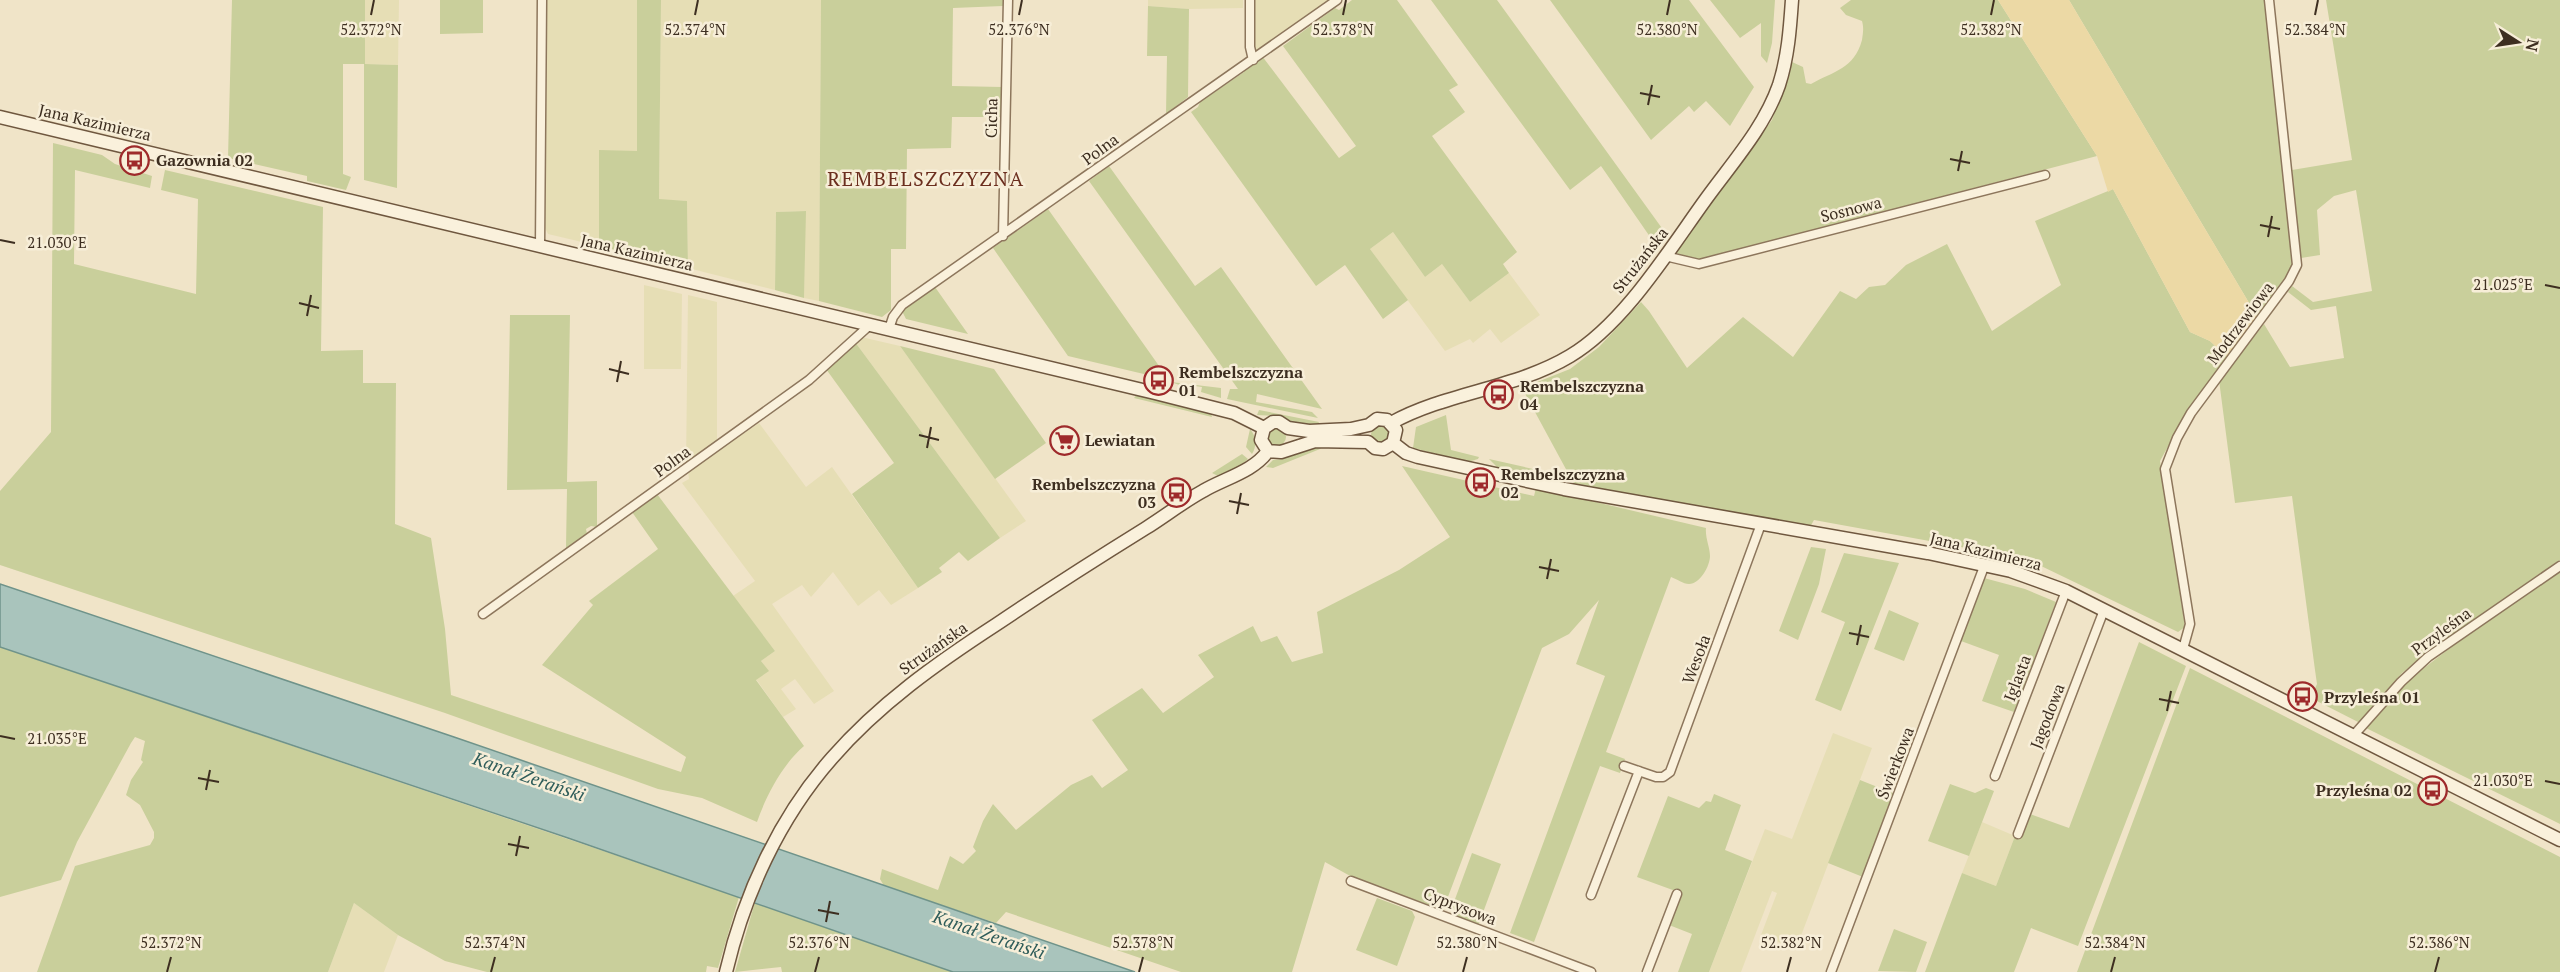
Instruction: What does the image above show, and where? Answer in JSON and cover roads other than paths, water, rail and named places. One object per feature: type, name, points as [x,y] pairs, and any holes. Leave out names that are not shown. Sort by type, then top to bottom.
[{"type":"main road","name":"Strużańska","points":[[1391,423],[1429,405],[1542,370],[1570,356],[1595,338],[1617,316],[1665,256],[1763,121],[1778,86],[1787,53],[1792,0]]},
{"type":"main road","name":"Jana Kazimierza","points":[[0,117],[1201,404],[1243,417],[1264,429]]},
{"type":"main road","points":[[1368,442],[1315,441],[1276,453],[1268,451],[1261,440],[1264,429],[1273,422],[1279,422],[1288,428],[1323,431],[1369,425],[1377,419],[1391,423],[1396,435],[1393,443],[1383,449],[1375,448],[1368,442],[1366,434],[1369,425]]},
{"type":"main road","points":[[1287,448],[1291,437],[1288,428]]},
{"type":"main road","name":"Jana Kazimierza","points":[[1393,443],[1407,453],[1430,460],[1564,489],[1985,564],[2035,579],[2066,591],[2183,649],[2560,840]]},
{"type":"main road","name":"Strużańska","points":[[726,972],[742,916],[761,870],[784,826],[831,759],[880,709],[965,645],[1204,490],[1242,472],[1268,451]]},
{"type":"street","points":[[540,246],[542,0]]},
{"type":"street","name":"Cicha","points":[[1003,236],[1008,0]]},
{"type":"street","points":[[1250,0],[1252,60]]},
{"type":"street","name":"Polna","points":[[890,329],[893,317],[902,305],[1337,0]]},
{"type":"street","name":"Modrzewiowa","points":[[2183,649],[2190,624],[2165,469],[2168,456],[2192,413],[2289,281],[2297,265],[2269,0]]},
{"type":"street","name":"Sosnowa","points":[[1665,256],[1699,264],[2045,175]]},
{"type":"street","name":"Polna","points":[[483,614],[809,380],[871,324]]},
{"type":"street","name":"Wesoła","points":[[1624,766],[1659,778],[1670,772],[1761,524]]},
{"type":"street","name":"Świerkowa","points":[[1831,972],[1985,564]]},
{"type":"street","name":"Przyleśna","points":[[2353,736],[2401,682],[2428,657],[2560,566]]},
{"type":"street","name":"Iglasta","points":[[1995,776],[2066,591]]},
{"type":"street","name":"Jagodowa","points":[[2018,834],[2104,610]]},
{"type":"street","points":[[1591,895],[1639,771]]},
{"type":"street","name":"Cyprysowa","points":[[1351,881],[1591,972]]},
{"type":"street","points":[[1647,972],[1677,894]]},
{"type":"water","name":"Kanał Żerański","points":[[0,584],[454,737],[1135,972],[953,972],[568,838],[0,647]]},
{"type":"place","name":"Gazownia 02","points":[[135,160]]},
{"type":"place","name":"Rembelszczyzna 01","points":[[1158,381]]},
{"type":"place","name":"Rembelszczyzna 04","points":[[1499,395]]},
{"type":"place","name":"Lewiatan","points":[[1064,440]]},
{"type":"place","name":"Rembelszczyzna 02","points":[[1480,483]]},
{"type":"place","name":"Rembelszczyzna 03","points":[[1177,493]]},
{"type":"place","name":"Przyleśna 01","points":[[2303,697]]},
{"type":"place","name":"Przyleśna 02","points":[[2433,790]]},
{"type":"district","name":"REMBELSZCZYZNA","points":[[926,179]]}]
